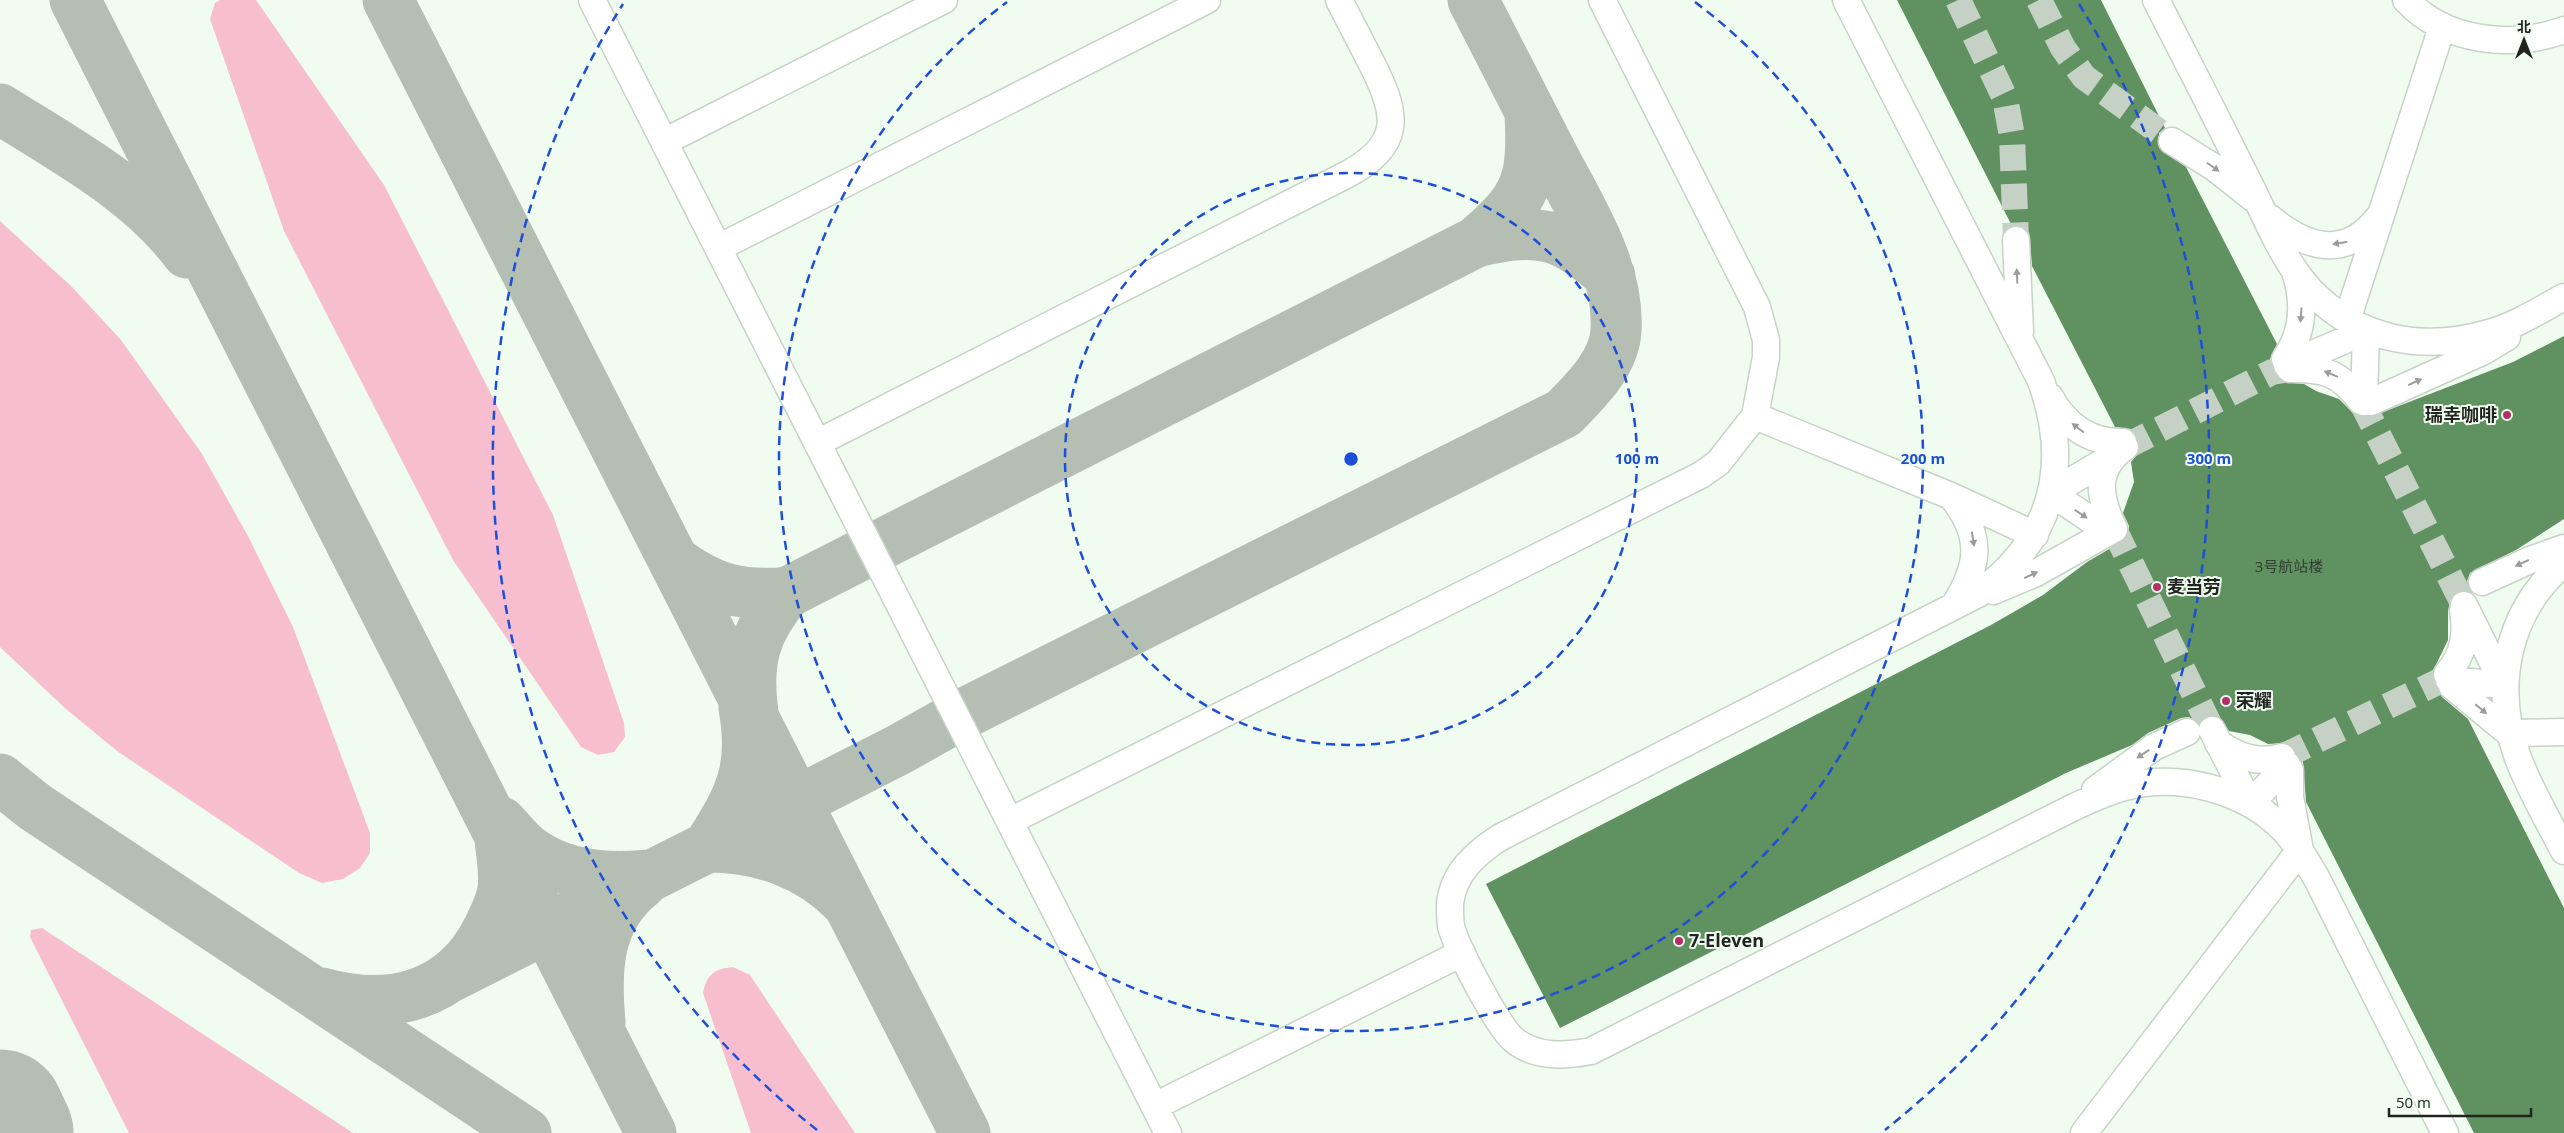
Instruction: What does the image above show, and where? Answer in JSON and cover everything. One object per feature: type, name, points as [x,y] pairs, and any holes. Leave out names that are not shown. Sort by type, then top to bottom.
[{"type":"lane","points":[[592,0],[1168,1133]]},
{"type":"lane","points":[[664,142],[944,0]]},
{"type":"lane","points":[[718,248],[1207,0]]},
{"type":"lane","points":[[817,443],[1353,171],[1376,155],[1384,144],[1390,128],[1389,102],[1339,0]]},
{"type":"lane","points":[[1010,821],[1701,475],[1718,463],[1755,416],[1766,357],[1766,340],[1757,307],[1602,0]]},
{"type":"lane","points":[[1846,0],[2041,381],[2062,415],[2075,428],[2093,439],[2121,448]]},
{"type":"lane","points":[[2156,0],[2294,268],[2310,290],[2357,326],[2411,341],[2463,339],[2489,333],[2512,324],[2554,303]]},
{"type":"lane","points":[[2406,0],[2425,17],[2442,27],[2462,34],[2504,40],[2532,38],[2564,30]]},
{"type":"lane","points":[[2365,402],[2357,326],[2379,218],[2442,27]]},
{"type":"lane","points":[[2172,141],[2215,168],[2288,233],[2304,241],[2321,245],[2340,244],[2355,240],[2368,231],[2379,218]]},
{"type":"lane","points":[[2016,240],[2021,343]]},
{"type":"lane","points":[[2287,364],[2301,320],[2300,288],[2294,268]]},
{"type":"lane","points":[[2365,402],[2482,352],[2504,340],[2554,303]]},
{"type":"lane","points":[[2287,364],[2357,326]]},
{"type":"lane","points":[[2287,364],[2330,372],[2346,383],[2365,402]]},
{"type":"lane","points":[[2041,381],[2049,403],[2053,427],[2054,470],[2051,493],[2035,535],[2021,556],[2001,577],[1978,594],[1498,838],[1473,856],[1459,878],[1450,903],[1451,926],[1462,953],[1499,1024],[1515,1041],[1541,1053],[1564,1056],[1591,1051],[2072,808],[2126,787],[2153,782],[2181,783],[2207,787],[2250,804],[2284,830],[2300,850],[2316,877],[2444,1133]]},
{"type":"lane","points":[[1755,416],[1951,496],[2035,535]]},
{"type":"lane","points":[[2051,493],[2121,448]]},
{"type":"lane","points":[[2114,529],[2103,503],[2101,489],[2107,466],[2121,448]]},
{"type":"lane","points":[[2051,493],[2091,520],[2114,529]]},
{"type":"lane","points":[[1951,496],[1964,513],[1971,528],[1976,557],[1968,584],[1954,606]]},
{"type":"lane","points":[[1954,606],[2036,573],[2114,529]]},
{"type":"lane","points":[[2482,582],[2530,560],[2564,548]]},
{"type":"lane","points":[[2564,563],[2542,585],[2528,604],[2512,637],[2504,685],[2510,733],[2531,787],[2564,851]]},
{"type":"lane","points":[[2449,680],[2461,655],[2464,643],[2465,623],[2463,606],[2504,685]]},
{"type":"lane","points":[[2449,680],[2504,685]]},
{"type":"lane","points":[[2449,680],[2510,733],[2564,732]]},
{"type":"lane","points":[[2072,808],[2154,747],[2206,735],[2249,758],[2271,760],[2286,764]]},
{"type":"lane","points":[[2206,735],[2250,804]]},
{"type":"lane","points":[[2250,804],[2286,764]]},
{"type":"lane","points":[[2084,1133],[2300,850],[2286,764]]},
{"type":"lane","points":[[1155,1106],[1462,953]]},
{"type":"shaded area","points":[[220,0],[256,0],[384,185],[553,515],[624,723],[625,737],[614,752],[598,755],[581,747],[453,560],[284,231],[210,19],[215,3]]},
{"type":"shaded area","points":[[0,221],[72,287],[121,340],[202,454],[248,536],[293,627],[370,833],[370,853],[360,868],[343,879],[322,883],[299,873],[117,751],[66,709],[0,647]]},
{"type":"shaded area","points":[[42,928],[353,1133],[129,1133],[30,937],[31,930]]},
{"type":"shaded area","points":[[733,967],[750,975],[855,1133],[751,1133],[703,993],[707,981],[712,974],[721,969]]},
{"type":"building","points":[[1897,0],[2101,0],[2165,128],[2159,133],[2159,148],[2186,167],[2277,344],[2270,359],[2273,371],[2283,382],[2304,384],[2316,391],[2339,399],[2355,415],[2370,417],[2513,362],[2564,336],[2564,519],[2516,550],[2470,573],[2467,581],[2472,592],[2458,591],[2451,597],[2448,611],[2448,640],[2432,673],[2435,686],[2442,697],[2468,719],[2564,908],[2564,1133],[2474,1133],[2306,802],[2303,762],[2293,747],[2287,743],[2268,744],[2250,735],[2229,731],[2220,718],[2213,715],[2205,717],[2199,723],[2189,717],[2181,718],[2148,733],[2132,745],[2066,773],[1560,1028],[1486,884],[1991,625],[2043,595],[2087,562],[2123,541],[2128,534],[2129,526],[2123,513],[2134,482],[2131,462],[2139,452],[2136,436],[2131,429],[2115,427],[2032,266],[2029,232],[2022,227],[2012,226]]},
{"type":"taxiway","points":[[75,0],[651,1133]]},
{"type":"taxiway","points":[[388,0],[965,1133]]},
{"type":"taxiway","points":[[450,977],[900,749],[957,717],[1564,413],[1597,376],[1610,355],[1616,331],[1616,307],[1611,284],[1596,238],[1473,0]]},
{"type":"taxiway","points":[[0,109],[75,156],[124,191],[168,230],[187,253]]},
{"type":"taxiway","points":[[753,713],[751,678],[755,648],[767,620],[788,592],[1476,242],[1507,212],[1524,186],[1530,155],[1530,112]]},
{"type":"taxiway","points":[[1476,242],[1516,235],[1549,237],[1578,250],[1610,276]]},
{"type":"taxiway","points":[[674,561],[701,578],[728,589],[756,593],[788,592]]},
{"type":"taxiway","points":[[708,847],[729,813],[742,782],[748,748],[744,708]]},
{"type":"taxiway","points":[[0,779],[35,807],[526,1133]]},
{"type":"taxiway","points":[[501,822],[527,849],[558,866],[572,871],[602,876],[647,875]]},
{"type":"taxiway","points":[[322,993],[347,998],[396,999],[418,993],[439,984],[458,970],[474,952],[488,929],[501,900],[504,877],[500,840]]},
{"type":"taxiway","points":[[708,847],[746,850],[782,860],[816,877],[845,901]]},
{"type":"taxiway","points":[[600,1022],[598,983],[602,946],[616,912],[627,897],[642,883]]},
{"type":"runway","points":[[0,1114],[9,1133]]},
{"type":"tunnel","points":[[1958,0],[2005,98],[2012,136],[2016,240]]},
{"type":"tunnel","points":[[2039,0],[2063,48],[2084,77],[2172,141]]},
{"type":"tunnel","points":[[2125,447],[2272,372],[2290,369]]},
{"type":"tunnel","points":[[2361,401],[2464,605]]},
{"type":"tunnel","points":[[2114,529],[2212,730]]},
{"type":"tunnel","points":[[2282,757],[2442,680],[2449,680]]},
{"type":"place","name":"瑞幸咖啡","points":[[2507,415]]},
{"type":"place","name":"麦当劳","points":[[2157,587]]},
{"type":"place","name":"荣耀","points":[[2226,701]]},
{"type":"place","name":"7-Eleven","points":[[1679,941]]}]
